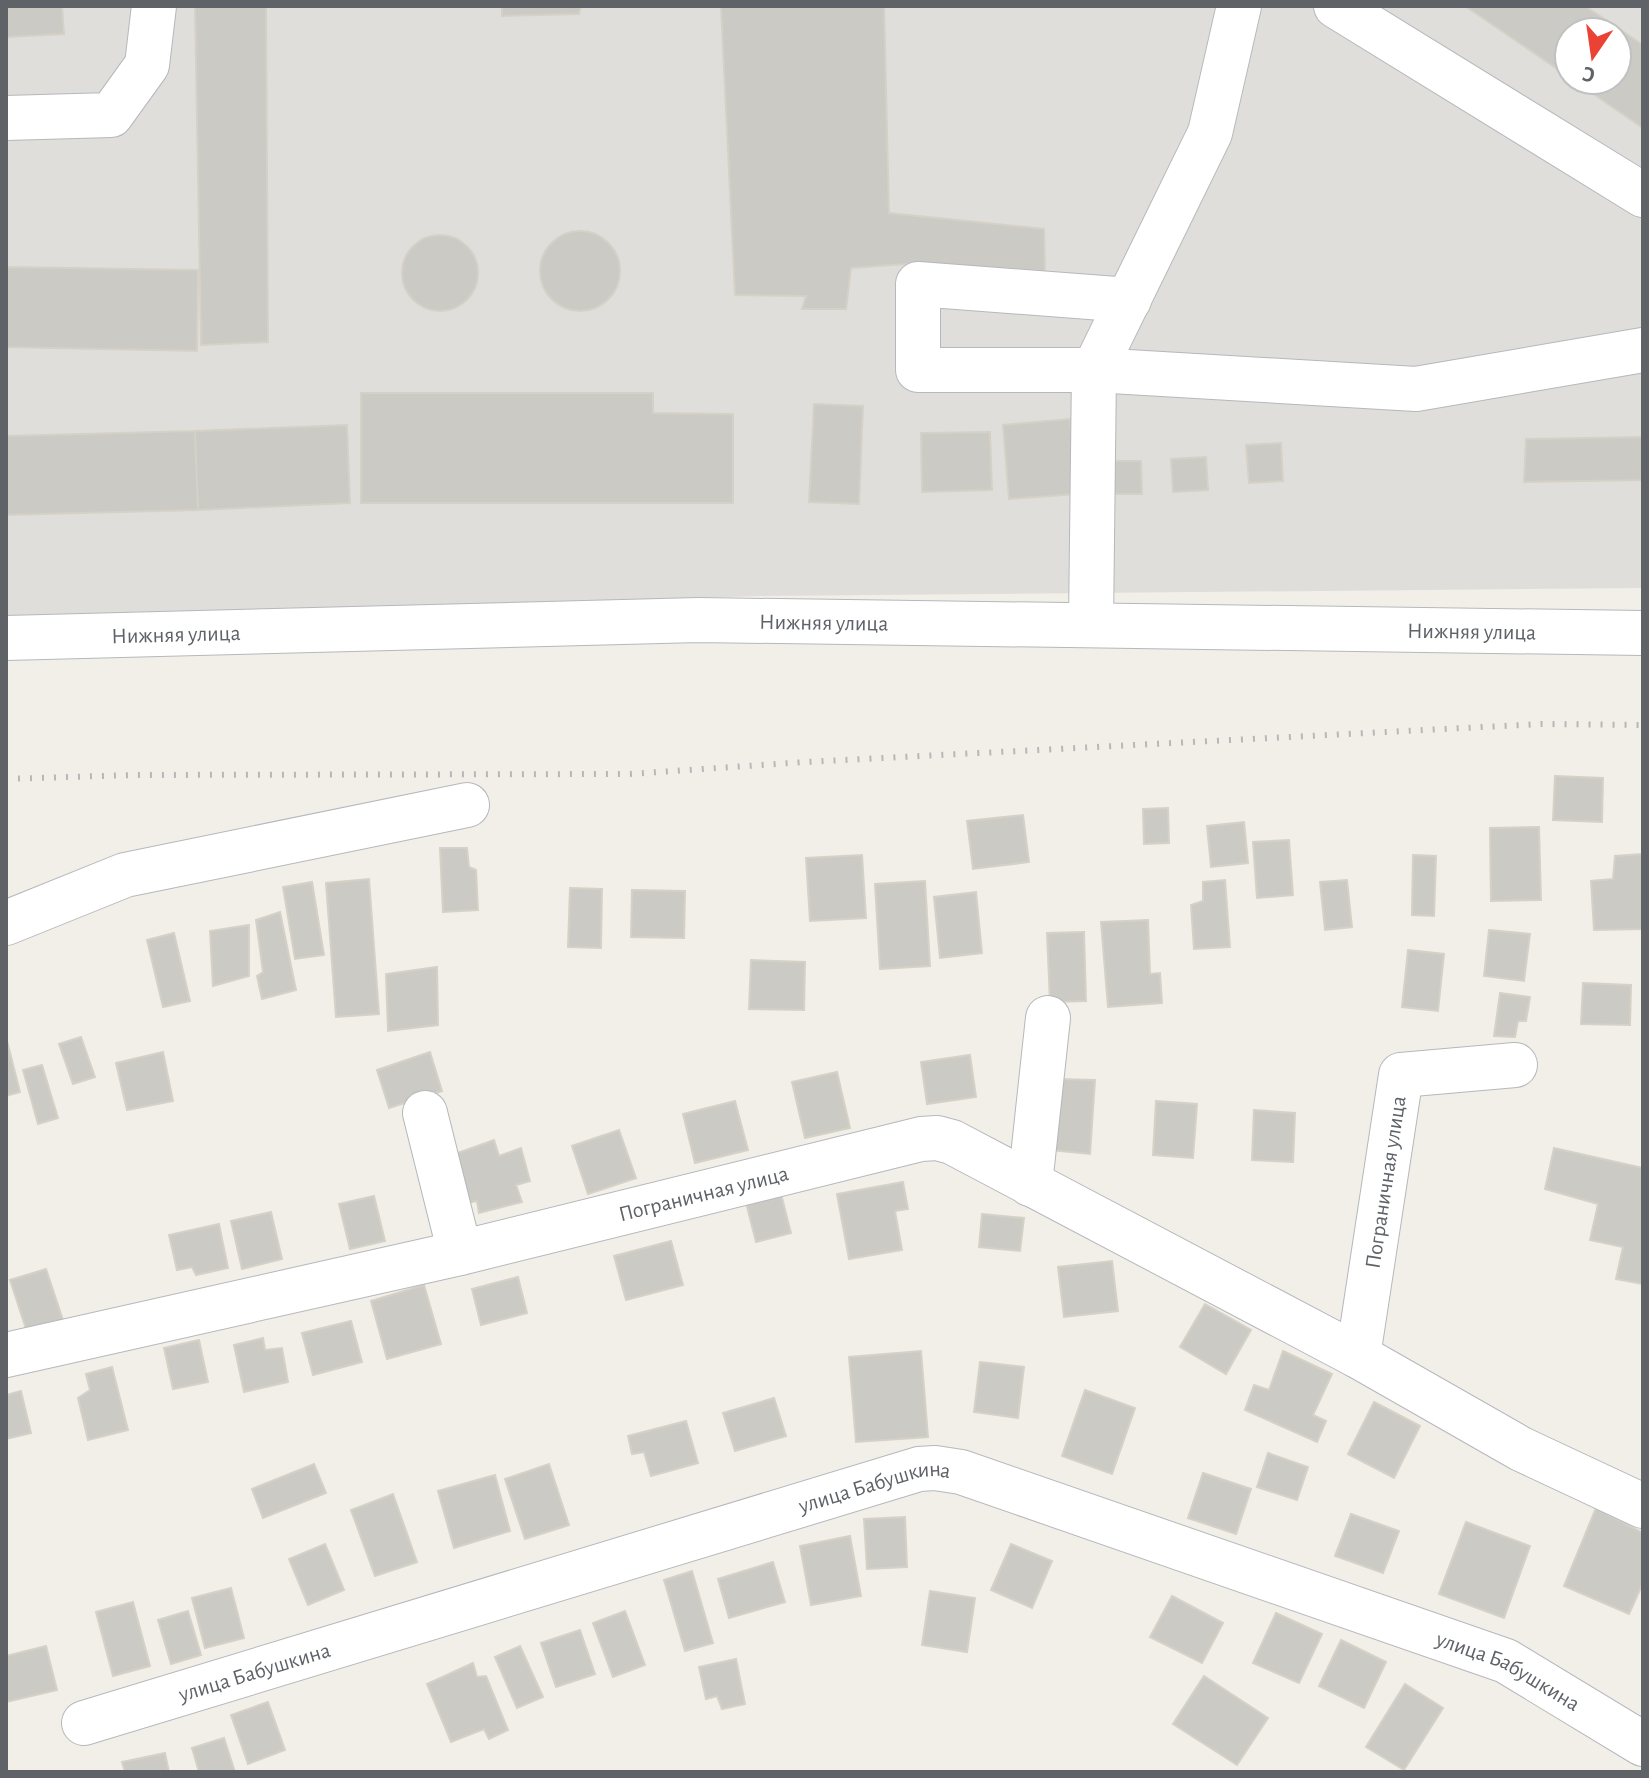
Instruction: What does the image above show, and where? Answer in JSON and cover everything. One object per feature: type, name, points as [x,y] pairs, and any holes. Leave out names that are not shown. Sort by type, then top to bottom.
[{"type":"street","points":[[6,118],[111,115],[147,65],[154,6]]},
{"type":"street","points":[[1091,625],[1094,370],[1210,133],[1239,6]]},
{"type":"street","points":[[1336,6],[1643,195]]},
{"type":"street","points":[[1129,300],[918,284],[918,370],[1094,370],[1416,389],[1643,350]]},
{"type":"street","name":"Нижняя улица","points":[[6,638],[699,620],[1643,633]]},
{"type":"street","points":[[6,923],[125,875],[467,805]]},
{"type":"street","points":[[1030,1184],[1048,1018]]},
{"type":"street","name":"Пограничная улица","points":[[1358,1356],[1401,1075],[1515,1065]]},
{"type":"street","points":[[425,1113],[460,1253]]},
{"type":"street","name":"Пограничная улица","points":[[6,1355],[460,1253],[921,1139],[937,1138],[952,1142],[1358,1356],[1521,1449],[1643,1506]]},
{"type":"street","name":"улица Бабушкина","points":[[84,1723],[919,1469],[935,1468],[961,1472],[1506,1661],[1643,1744]]},
{"type":"shaded area","points":[[6,6],[1643,6],[1643,588],[763,596],[6,616]]},
{"type":"building","points":[[6,6],[62,6],[64,34],[6,37]]},
{"type":"building","points":[[195,6],[266,6],[268,342],[201,345]]},
{"type":"building","points":[[502,6],[581,6],[579,14],[502,16]]},
{"type":"building","points":[[721,6],[884,6],[889,213],[1044,229],[1045,271],[919,263],[851,268],[846,309],[802,309],[806,296],[735,295]]},
{"type":"building","points":[[1465,6],[1585,6],[1600,16],[1553,16],[1553,66]]},
{"type":"building","points":[[1633,38],[1643,45],[1643,128],[1596,96],[1633,96]]},
{"type":"building","points":[[572,231],[588,231],[609,242],[620,263],[620,279],[609,300],[588,311],[572,311],[558,305],[546,293],[540,279],[540,263],[546,249],[558,237]]},
{"type":"building","points":[[440,235],[454,238],[467,246],[475,259],[478,273],[475,287],[467,300],[454,308],[440,311],[426,308],[413,300],[405,287],[402,273],[405,259],[413,246],[426,238]]},
{"type":"building","points":[[6,267],[198,270],[197,351],[6,347]]},
{"type":"building","points":[[361,393],[653,393],[653,413],[733,414],[733,503],[361,503]]},
{"type":"building","points":[[814,404],[863,406],[859,504],[809,502]]},
{"type":"building","points":[[1070,419],[1076,494],[1009,499],[1003,425]]},
{"type":"building","points":[[347,425],[350,503],[198,510],[195,431]]},
{"type":"building","points":[[195,431],[198,510],[6,515],[6,436]]},
{"type":"building","points":[[990,432],[992,490],[922,492],[921,433]]},
{"type":"building","points":[[1643,437],[1643,480],[1524,482],[1526,439]]},
{"type":"building","points":[[1281,443],[1283,481],[1249,483],[1246,445]]},
{"type":"building","points":[[1206,457],[1208,490],[1173,492],[1171,459]]},
{"type":"building","points":[[1109,461],[1141,461],[1142,494],[1110,494]]},
{"type":"building","points":[[1555,776],[1603,778],[1602,822],[1553,820]]},
{"type":"building","points":[[1168,808],[1169,843],[1144,844],[1143,809]]},
{"type":"building","points":[[1023,815],[1029,862],[973,869],[967,821]]},
{"type":"building","points":[[1244,822],[1248,863],[1211,867],[1207,826]]},
{"type":"building","points":[[1539,827],[1541,900],[1491,901],[1490,828]]},
{"type":"building","points":[[1289,840],[1293,895],[1257,898],[1253,842]]},
{"type":"building","points":[[440,848],[467,848],[469,867],[476,870],[478,910],[443,912]]},
{"type":"building","points":[[1642,854],[1643,929],[1594,930],[1591,881],[1613,879],[1615,856]]},
{"type":"building","points":[[862,855],[866,918],[810,921],[806,858]]},
{"type":"building","points":[[1413,855],[1436,856],[1434,916],[1412,915]]},
{"type":"building","points":[[369,879],[379,1014],[336,1017],[326,883]]},
{"type":"building","points":[[1225,880],[1230,947],[1194,949],[1191,905],[1203,901],[1203,882]]},
{"type":"building","points":[[1347,880],[1352,927],[1325,930],[1320,882]]},
{"type":"building","points":[[925,881],[930,966],[880,969],[875,884]]},
{"type":"building","points":[[312,882],[324,955],[295,959],[283,887]]},
{"type":"building","points":[[570,888],[602,889],[601,948],[568,947]]},
{"type":"building","points":[[632,890],[685,891],[684,938],[631,937]]},
{"type":"building","points":[[976,892],[982,953],[940,958],[934,897]]},
{"type":"building","points":[[280,912],[296,990],[262,999],[257,976],[263,972],[256,920]]},
{"type":"building","points":[[1148,920],[1150,974],[1160,973],[1162,1003],[1108,1007],[1101,922]]},
{"type":"building","points":[[249,925],[249,976],[213,986],[210,931]]},
{"type":"building","points":[[1489,930],[1530,934],[1524,981],[1484,976]]},
{"type":"building","points":[[1084,932],[1086,1001],[1050,1002],[1047,933]]},
{"type":"building","points":[[174,933],[190,1001],[163,1007],[147,940]]},
{"type":"building","points":[[1408,950],[1444,954],[1438,1011],[1402,1007]]},
{"type":"building","points":[[751,960],[805,962],[804,1010],[749,1009]]},
{"type":"building","points":[[437,967],[438,1025],[388,1031],[386,974]]},
{"type":"building","points":[[1583,983],[1631,985],[1630,1025],[1581,1024]]},
{"type":"building","points":[[1500,993],[1530,997],[1526,1021],[1518,1021],[1515,1037],[1494,1036]]},
{"type":"building","points":[[6,1037],[20,1092],[6,1096]]},
{"type":"building","points":[[81,1037],[95,1077],[73,1084],[59,1044]]},
{"type":"building","points":[[163,1052],[173,1101],[127,1110],[116,1063]]},
{"type":"building","points":[[430,1052],[442,1091],[389,1108],[377,1070]]},
{"type":"building","points":[[970,1055],[976,1097],[927,1104],[921,1062]]},
{"type":"building","points":[[42,1065],[58,1118],[38,1124],[23,1070]]},
{"type":"building","points":[[837,1072],[850,1128],[805,1138],[792,1082]]},
{"type":"building","points":[[1055,1079],[1095,1080],[1090,1154],[1051,1150]]},
{"type":"building","points":[[735,1101],[748,1150],[695,1163],[683,1114]]},
{"type":"building","points":[[1156,1101],[1197,1104],[1193,1158],[1153,1155]]},
{"type":"building","points":[[1254,1110],[1295,1113],[1293,1162],[1252,1160]]},
{"type":"building","points":[[619,1130],[636,1178],[588,1194],[572,1146]]},
{"type":"building","points":[[494,1140],[499,1156],[521,1148],[530,1181],[516,1185],[522,1202],[479,1213],[477,1201],[466,1203],[455,1154]]},
{"type":"building","points":[[1554,1148],[1643,1168],[1643,1284],[1616,1279],[1623,1247],[1590,1240],[1598,1204],[1545,1189]]},
{"type":"building","points":[[903,1182],[908,1209],[895,1211],[902,1250],[849,1259],[837,1194]]},
{"type":"building","points":[[780,1190],[791,1233],[756,1242],[745,1199]]},
{"type":"building","points":[[374,1196],[385,1241],[350,1249],[339,1204]]},
{"type":"building","points":[[271,1212],[282,1259],[242,1269],[231,1221]]},
{"type":"building","points":[[982,1214],[1024,1218],[1020,1251],[979,1247]]},
{"type":"building","points":[[219,1224],[228,1268],[196,1275],[192,1267],[177,1270],[169,1235]]},
{"type":"building","points":[[671,1241],[683,1285],[626,1300],[614,1256]]},
{"type":"building","points":[[1112,1261],[1118,1311],[1064,1317],[1058,1267]]},
{"type":"building","points":[[46,1269],[63,1320],[27,1332],[10,1280]]},
{"type":"building","points":[[518,1277],[527,1313],[481,1325],[472,1289]]},
{"type":"building","points":[[424,1285],[441,1344],[387,1359],[371,1301]]},
{"type":"building","points":[[1205,1304],[1251,1330],[1226,1374],[1180,1347]]},
{"type":"building","points":[[351,1321],[362,1362],[313,1375],[302,1333]]},
{"type":"building","points":[[263,1338],[265,1350],[282,1348],[288,1382],[244,1392],[234,1345]]},
{"type":"building","points":[[199,1340],[208,1382],[173,1389],[164,1348]]},
{"type":"building","points":[[921,1351],[928,1437],[856,1442],[849,1357]]},
{"type":"building","points":[[1283,1351],[1332,1374],[1313,1415],[1326,1421],[1317,1442],[1245,1410],[1254,1385],[1269,1390]]},
{"type":"building","points":[[980,1362],[1024,1367],[1018,1418],[974,1412]]},
{"type":"building","points":[[112,1367],[128,1430],[88,1440],[78,1398],[90,1390],[86,1374]]},
{"type":"building","points":[[1085,1390],[1135,1408],[1112,1474],[1062,1456]]},
{"type":"building","points":[[21,1391],[31,1433],[6,1439],[6,1395]]},
{"type":"building","points":[[774,1398],[786,1436],[735,1451],[723,1413]]},
{"type":"building","points":[[1374,1402],[1420,1426],[1394,1478],[1348,1454]]},
{"type":"building","points":[[686,1421],[698,1463],[651,1476],[644,1452],[632,1454],[628,1436]]},
{"type":"building","points":[[1268,1453],[1308,1467],[1297,1500],[1257,1487]]},
{"type":"building","points":[[314,1464],[326,1493],[263,1518],[252,1489]]},
{"type":"building","points":[[549,1464],[569,1525],[525,1539],[505,1479]]},
{"type":"building","points":[[1203,1473],[1251,1489],[1236,1534],[1188,1518]]},
{"type":"building","points":[[495,1475],[510,1531],[454,1548],[438,1491]]},
{"type":"building","points":[[393,1494],[417,1562],[375,1576],[351,1510]]},
{"type":"building","points":[[1596,1508],[1643,1533],[1643,1583],[1629,1614],[1564,1586]]},
{"type":"building","points":[[1351,1514],[1399,1531],[1383,1573],[1335,1556]]},
{"type":"building","points":[[905,1517],[907,1567],[867,1569],[864,1519]]},
{"type":"building","points":[[1466,1522],[1530,1546],[1504,1618],[1439,1594]]},
{"type":"building","points":[[850,1536],[861,1596],[811,1605],[800,1546]]},
{"type":"building","points":[[325,1544],[344,1590],[308,1605],[289,1559]]},
{"type":"building","points":[[1011,1544],[1052,1561],[1032,1608],[991,1590]]},
{"type":"building","points":[[773,1562],[785,1602],[729,1618],[718,1579]]},
{"type":"building","points":[[692,1571],[713,1643],[685,1651],[664,1580]]},
{"type":"building","points":[[231,1588],[244,1638],[205,1648],[192,1598]]},
{"type":"building","points":[[930,1591],[975,1598],[967,1652],[922,1645]]},
{"type":"building","points":[[1172,1596],[1223,1623],[1202,1663],[1150,1637]]},
{"type":"building","points":[[133,1602],[150,1666],[113,1676],[96,1612]]},
{"type":"building","points":[[188,1611],[201,1655],[171,1664],[158,1620]]},
{"type":"building","points":[[625,1611],[645,1665],[613,1677],[593,1623]]},
{"type":"building","points":[[1276,1613],[1322,1634],[1299,1683],[1253,1663]]},
{"type":"building","points":[[580,1630],[595,1674],[556,1687],[541,1643]]},
{"type":"building","points":[[1341,1640],[1386,1662],[1364,1708],[1319,1686]]},
{"type":"building","points":[[46,1646],[57,1690],[6,1702],[6,1656]]},
{"type":"building","points":[[520,1646],[543,1697],[517,1708],[495,1657]]},
{"type":"building","points":[[736,1659],[745,1704],[722,1709],[717,1696],[706,1699],[699,1667]]},
{"type":"building","points":[[473,1663],[477,1677],[486,1676],[508,1730],[489,1739],[484,1729],[451,1742],[427,1684]]},
{"type":"building","points":[[1204,1676],[1268,1718],[1237,1765],[1173,1724]]},
{"type":"building","points":[[1405,1684],[1443,1708],[1404,1770],[1366,1747]]},
{"type":"building","points":[[268,1702],[285,1750],[248,1764],[231,1715]]},
{"type":"building","points":[[224,1738],[235,1772],[199,1772],[192,1748]]},
{"type":"building","points":[[165,1753],[169,1772],[125,1772],[122,1762]]},
{"type":"railway","points":[[6,779],[133,775],[630,774],[1541,724],[1643,725]]}]
